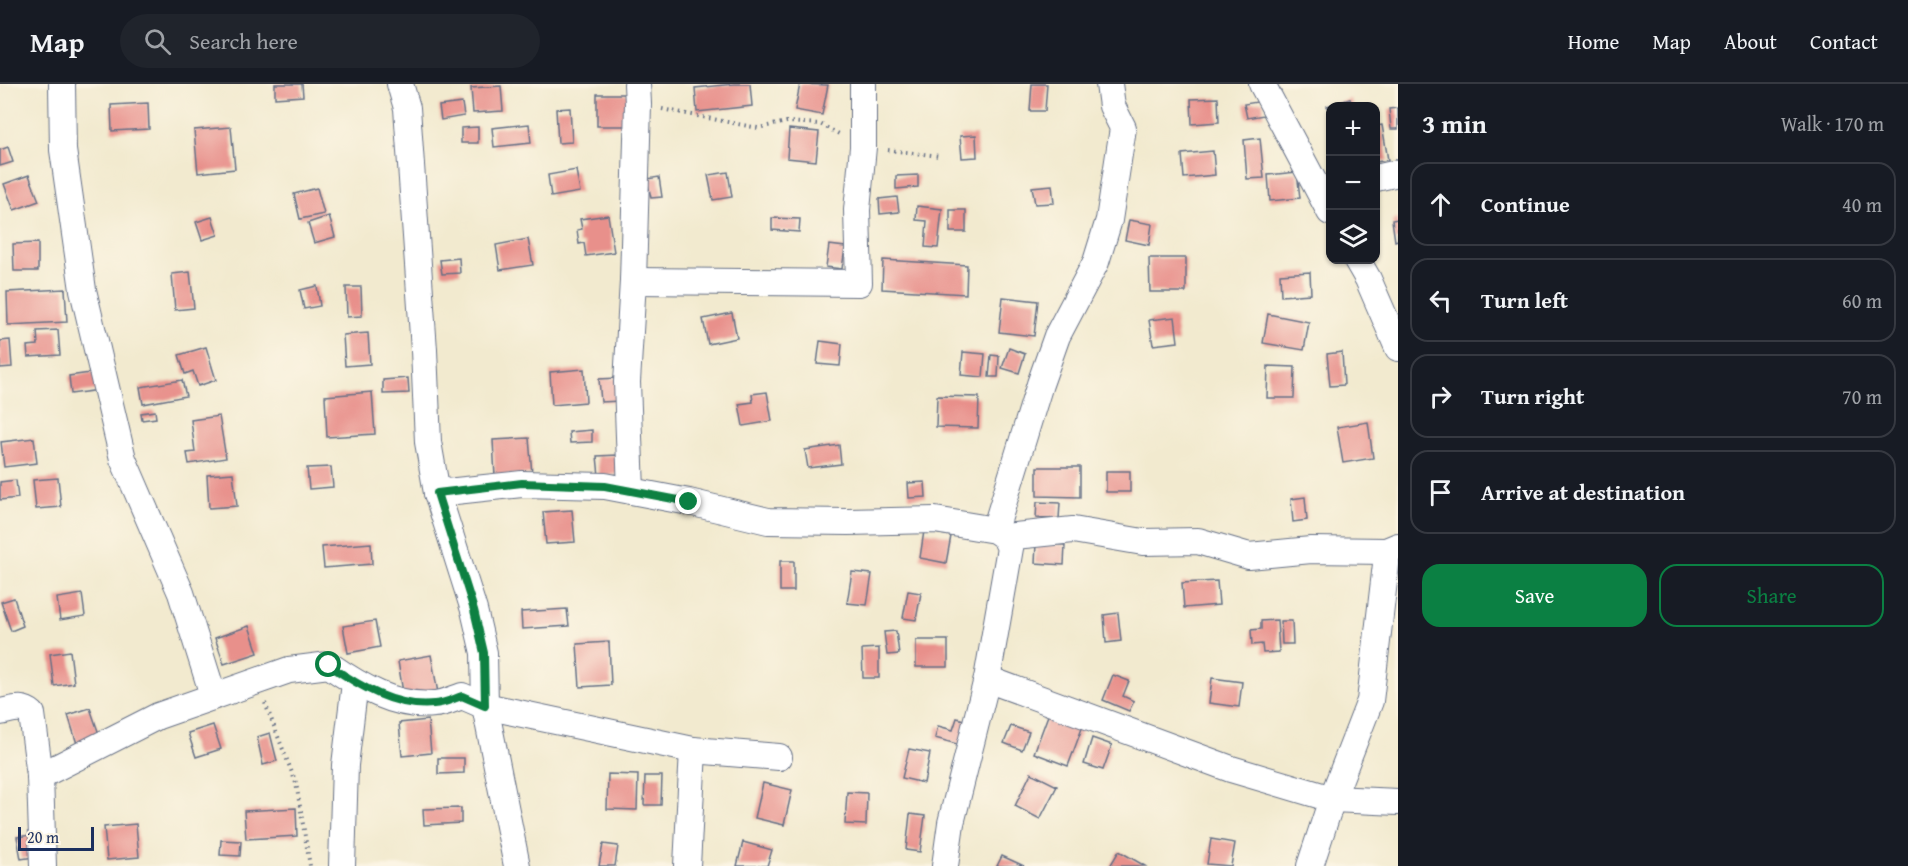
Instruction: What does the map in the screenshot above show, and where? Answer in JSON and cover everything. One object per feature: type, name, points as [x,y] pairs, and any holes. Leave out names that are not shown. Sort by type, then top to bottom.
[{"type":"street","points":[[62,84],[63,150],[83,290],[123,459],[181,594],[213,695]]},
{"type":"street","points":[[400,84],[407,108],[428,442],[437,493],[474,610],[484,653],[485,706],[517,866]]},
{"type":"street","points":[[633,281],[859,283],[857,210],[863,147],[863,84]]},
{"type":"street","points":[[1000,534],[1040,384],[1057,336],[1095,262],[1109,219],[1123,128],[1112,106],[1109,84]]},
{"type":"street","points":[[1262,84],[1324,188],[1330,210]]},
{"type":"street","points":[[631,491],[627,382],[633,281],[637,94]]},
{"type":"street","points":[[1380,176],[1398,173]]},
{"type":"street","points":[[1359,264],[1398,348]]},
{"type":"street","points":[[437,493],[522,483],[605,486],[768,520],[848,522],[935,520],[1000,534],[1073,530],[1143,542],[1198,542],[1249,556],[1311,550],[1392,548],[1386,564],[1370,701],[1332,799],[1310,866]]},
{"type":"street","points":[[945,866],[951,823],[987,679],[1010,548],[1000,534]]},
{"type":"street","points":[[40,776],[158,716],[289,670],[329,665],[355,683],[407,704],[436,704],[462,696],[485,706],[693,750],[779,757]]},
{"type":"street","points":[[987,679],[1231,769],[1332,799],[1398,802]]},
{"type":"street","points":[[342,866],[345,765],[355,683]]},
{"type":"street","points":[[0,712],[20,708],[32,714],[40,776],[43,866]]},
{"type":"street","points":[[687,866],[693,750]]},
{"type":"path","points":[[637,94],[758,128],[787,122],[820,124],[863,147],[940,156]]},
{"type":"path","points":[[257,682],[296,783],[310,866]]},
{"type":"building","points":[[275,84],[302,84],[303,96],[275,98]]},
{"type":"building","points":[[750,84],[752,106],[697,112],[695,88]]},
{"type":"building","points":[[800,84],[828,85],[822,115],[795,110]]},
{"type":"building","points":[[1032,84],[1047,84],[1045,111],[1030,111]]},
{"type":"building","points":[[501,86],[503,111],[473,113],[471,88]]},
{"type":"building","points":[[597,94],[631,94],[631,126],[597,126]]},
{"type":"building","points":[[1218,98],[1219,122],[1192,124],[1191,99]]},
{"type":"building","points":[[1263,101],[1264,115],[1247,118],[1244,104]]},
{"type":"building","points":[[148,103],[149,129],[112,131],[111,105]]},
{"type":"building","points":[[462,103],[464,116],[441,120],[439,106]]},
{"type":"building","points":[[570,108],[572,142],[558,143],[556,109]]},
{"type":"building","points":[[1398,108],[1398,129],[1391,129],[1389,109]]},
{"type":"building","points":[[529,124],[531,143],[494,147],[492,128]]},
{"type":"building","points":[[1380,125],[1382,125],[1388,160],[1380,161],[1380,156]]},
{"type":"building","points":[[231,127],[235,169],[198,173],[194,130]]},
{"type":"building","points":[[478,127],[478,143],[461,143],[461,128]]},
{"type":"building","points":[[789,129],[819,132],[816,161],[787,158]]},
{"type":"building","points":[[976,135],[977,157],[962,158],[960,136]]},
{"type":"building","points":[[1260,138],[1264,178],[1247,179],[1244,140]]},
{"type":"building","points":[[8,147],[13,162],[0,166],[0,150]]},
{"type":"building","points":[[1213,151],[1215,175],[1184,178],[1182,154]]},
{"type":"building","points":[[576,170],[580,192],[551,197],[548,175]]},
{"type":"building","points":[[728,172],[732,197],[713,200],[708,175]]},
{"type":"building","points":[[1297,172],[1300,198],[1270,201],[1268,175]]},
{"type":"building","points":[[29,175],[39,201],[14,210],[4,184]]},
{"type":"building","points":[[918,175],[918,187],[896,189],[896,176]]},
{"type":"building","points":[[659,177],[662,197],[651,198],[647,179]]},
{"type":"building","points":[[1052,185],[1054,203],[1035,204],[1032,187]]},
{"type":"building","points":[[317,188],[324,214],[300,219],[294,194]]},
{"type":"building","points":[[897,197],[899,212],[880,214],[879,199]]},
{"type":"building","points":[[917,206],[942,209],[938,248],[925,247],[927,221],[916,220]]},
{"type":"building","points":[[950,210],[966,210],[966,232],[950,232]]},
{"type":"building","points":[[608,215],[614,252],[586,256],[584,243],[579,244],[577,230],[582,229],[580,219]]},
{"type":"building","points":[[329,216],[335,237],[314,243],[308,223]]},
{"type":"building","points":[[212,217],[218,235],[202,240],[196,222]]},
{"type":"building","points":[[772,218],[800,219],[799,232],[772,230]]},
{"type":"building","points":[[1398,219],[1398,240],[1395,241],[1392,220]]},
{"type":"building","points":[[1129,220],[1152,224],[1149,245],[1125,240]]},
{"type":"building","points":[[528,239],[533,265],[500,270],[496,245]]},
{"type":"building","points":[[38,243],[38,271],[14,271],[13,244]]},
{"type":"building","points":[[829,245],[845,247],[842,269],[826,267]]},
{"type":"building","points":[[459,258],[460,273],[442,274],[440,260]]},
{"type":"building","points":[[1149,258],[1186,258],[1186,292],[1150,292]]},
{"type":"building","points":[[883,260],[967,265],[966,294],[882,289]]},
{"type":"building","points":[[190,272],[194,308],[175,310],[172,274]]},
{"type":"building","points":[[1310,272],[1311,294],[1281,296],[1280,274]]},
{"type":"building","points":[[317,286],[320,306],[304,309],[300,290]]},
{"type":"building","points":[[346,287],[361,287],[362,316],[347,317]]},
{"type":"building","points":[[65,289],[67,322],[8,325],[7,292]]},
{"type":"building","points":[[1003,297],[1038,301],[1034,336],[999,332]]},
{"type":"building","points":[[732,313],[737,338],[708,344],[703,319]]},
{"type":"building","points":[[1268,314],[1309,322],[1304,350],[1263,343]]},
{"type":"building","points":[[1175,317],[1178,342],[1153,345],[1149,320]]},
{"type":"building","points":[[58,330],[60,355],[28,357],[27,346],[38,345],[37,331]]},
{"type":"building","points":[[368,333],[370,364],[345,366],[343,335]]},
{"type":"building","points":[[10,340],[12,367],[0,368],[0,341]]},
{"type":"building","points":[[820,341],[842,344],[840,366],[817,364]]},
{"type":"building","points":[[206,347],[216,380],[198,386],[193,371],[185,374],[179,355]]},
{"type":"building","points":[[1009,348],[1025,354],[1019,373],[1002,368]]},
{"type":"building","points":[[963,352],[985,354],[983,377],[961,375]]},
{"type":"building","points":[[1342,352],[1344,385],[1330,386],[1327,354]]},
{"type":"building","points":[[991,355],[999,356],[998,377],[989,377]]},
{"type":"building","points":[[1268,366],[1295,367],[1294,398],[1267,398]]},
{"type":"building","points":[[584,369],[586,402],[552,405],[550,372]]},
{"type":"building","points":[[97,372],[99,390],[71,394],[69,376]]},
{"type":"building","points":[[408,378],[409,393],[383,394],[383,380]]},
{"type":"building","points":[[618,378],[620,401],[601,402],[599,379]]},
{"type":"building","points":[[182,380],[186,396],[143,404],[140,387]]},
{"type":"building","points":[[372,392],[375,434],[327,437],[325,396]]},
{"type":"building","points":[[767,392],[772,421],[743,426],[739,404],[753,402],[752,394]]},
{"type":"building","points":[[937,396],[979,397],[978,428],[936,427]]},
{"type":"building","points":[[155,411],[156,418],[142,420],[141,413]]},
{"type":"building","points":[[219,416],[226,458],[189,464],[187,453],[195,452],[191,420]]},
{"type":"building","points":[[1368,422],[1373,458],[1343,463],[1337,427]]},
{"type":"building","points":[[592,430],[592,442],[570,443],[569,432]]},
{"type":"building","points":[[34,438],[37,463],[4,467],[1,442]]},
{"type":"building","points":[[529,438],[532,474],[495,477],[493,440]]},
{"type":"building","points":[[839,445],[841,464],[808,468],[805,450]]},
{"type":"building","points":[[618,455],[620,474],[599,476],[597,456]]},
{"type":"building","points":[[331,467],[333,487],[309,489],[307,468]]},
{"type":"building","points":[[1037,467],[1080,467],[1080,497],[1037,496]]},
{"type":"building","points":[[1106,471],[1130,471],[1130,492],[1106,492]]},
{"type":"building","points":[[233,473],[237,506],[209,508],[207,475]]},
{"type":"building","points":[[58,478],[61,507],[36,509],[33,480]]},
{"type":"building","points":[[16,480],[18,498],[0,500],[0,482]]},
{"type":"building","points":[[925,482],[926,497],[909,498],[908,483]]},
{"type":"building","points":[[1305,497],[1307,520],[1293,522],[1291,499]]},
{"type":"building","points":[[1037,502],[1060,503],[1059,519],[1036,518]]},
{"type":"building","points":[[572,510],[575,542],[546,544],[543,512]]},
{"type":"building","points":[[924,531],[951,536],[946,563],[920,558]]},
{"type":"building","points":[[371,543],[372,564],[324,568],[322,547]]},
{"type":"building","points":[[1036,544],[1065,545],[1064,565],[1035,563]]},
{"type":"building","points":[[780,561],[794,561],[794,591],[780,591]]},
{"type":"building","points":[[852,572],[872,574],[867,605],[847,603]]},
{"type":"building","points":[[1217,581],[1219,605],[1184,608],[1182,583]]},
{"type":"building","points":[[908,591],[921,593],[916,620],[903,618]]},
{"type":"building","points":[[82,594],[85,616],[60,620],[57,598]]},
{"type":"building","points":[[14,598],[23,626],[11,631],[1,602]]},
{"type":"building","points":[[567,609],[569,626],[522,629],[521,612]]},
{"type":"building","points":[[1118,613],[1121,641],[1106,643],[1104,615]]},
{"type":"building","points":[[1277,620],[1279,652],[1263,653],[1262,644],[1252,645],[1251,630],[1261,629],[1261,621]]},
{"type":"building","points":[[375,621],[380,647],[348,653],[343,626]]},
{"type":"building","points":[[1281,621],[1292,621],[1293,644],[1282,644]]},
{"type":"building","points":[[249,626],[258,653],[224,664],[215,638]]},
{"type":"building","points":[[896,631],[899,654],[887,655],[884,632]]},
{"type":"building","points":[[916,640],[948,640],[948,667],[916,667]]},
{"type":"building","points":[[609,642],[611,685],[580,687],[577,644]]},
{"type":"building","points":[[879,648],[879,678],[863,678],[862,649]]},
{"type":"building","points":[[70,651],[74,683],[54,686],[50,654]]},
{"type":"building","points":[[431,655],[438,693],[404,699],[398,661]]},
{"type":"building","points":[[1113,675],[1129,681],[1123,696],[1134,701],[1129,711],[1103,700]]},
{"type":"building","points":[[1212,678],[1242,682],[1239,707],[1209,703]]},
{"type":"building","points":[[90,708],[101,740],[78,747],[68,715]]},
{"type":"building","points":[[1050,710],[1084,723],[1068,766],[1034,753]]},
{"type":"building","points":[[957,718],[971,722],[964,746],[935,738],[938,726],[953,730]]},
{"type":"building","points":[[428,720],[431,753],[402,756],[399,723]]},
{"type":"building","points":[[213,725],[221,749],[196,757],[188,733]]},
{"type":"building","points":[[1011,726],[1029,732],[1022,750],[1004,743]]},
{"type":"building","points":[[270,733],[277,761],[263,765],[257,737]]},
{"type":"building","points":[[1092,738],[1112,745],[1103,770],[1084,764]]},
{"type":"building","points":[[909,749],[930,753],[924,783],[902,778]]},
{"type":"building","points":[[438,758],[464,758],[464,773],[438,774]]},
{"type":"building","points":[[1031,773],[1057,786],[1040,819],[1015,806]]},
{"type":"building","points":[[608,774],[638,775],[637,810],[607,809]]},
{"type":"building","points":[[645,776],[662,776],[661,805],[644,805]]},
{"type":"building","points":[[763,783],[792,790],[784,825],[755,818]]},
{"type":"building","points":[[847,792],[867,793],[866,825],[845,824]]},
{"type":"building","points":[[296,808],[297,836],[246,839],[244,811]]},
{"type":"building","points":[[461,808],[461,823],[424,825],[423,809]]},
{"type":"building","points":[[910,814],[925,816],[920,852],[906,850]]},
{"type":"building","points":[[136,824],[139,857],[107,860],[104,827]]},
{"type":"building","points":[[31,835],[34,857],[21,859],[17,837]]},
{"type":"building","points":[[1211,839],[1235,843],[1231,866],[1207,864]]},
{"type":"building","points":[[221,840],[241,841],[240,856],[220,855]]},
{"type":"building","points":[[743,842],[772,850],[767,866],[737,866]]},
{"type":"building","points":[[603,844],[618,846],[615,866],[599,866]]},
{"type":"building","points":[[1119,851],[1145,866],[1110,866]]},
{"type":"building","points":[[1002,856],[1024,866],[997,866]]},
{"type":"route","points":[[329,665],[355,683],[407,704],[436,704],[462,696],[485,706],[484,653],[474,610],[437,493],[522,483],[605,486],[689,502]]}]
